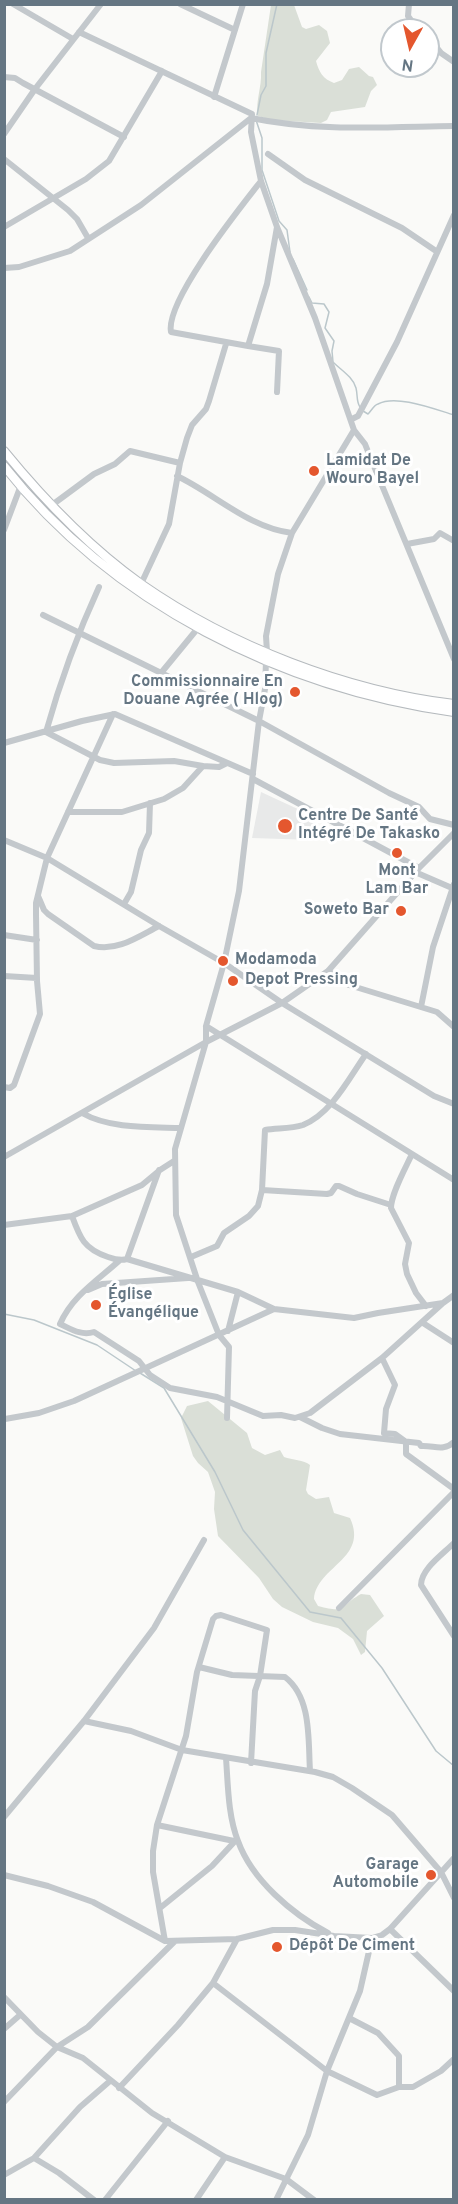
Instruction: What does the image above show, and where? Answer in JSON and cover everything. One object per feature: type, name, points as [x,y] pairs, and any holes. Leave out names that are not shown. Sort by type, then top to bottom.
[{"type":"main road","points":[[4,451],[88,541],[141,584],[267,657],[407,697],[453,704]]},
{"type":"main road","points":[[4,466],[57,523],[97,559],[138,590],[198,628],[319,682],[372,697],[453,712]]},
{"type":"street","points":[[13,4],[73,39]]},
{"type":"street","points":[[4,134],[100,4]]},
{"type":"street","points":[[180,4],[235,30]]},
{"type":"street","points":[[214,97],[243,4]]},
{"type":"street","points":[[79,32],[252,114],[251,132],[261,181],[277,227],[355,417],[354,430],[292,533],[278,574],[266,636],[265,689],[259,721],[239,891],[224,963],[206,1026],[206,1042],[181,1128],[174,1161],[176,1215],[191,1257],[194,1280],[219,1335],[229,1347],[227,1418]]},
{"type":"street","points":[[440,52],[453,62]]},
{"type":"street","points":[[4,227],[87,178],[109,161],[162,71]]},
{"type":"street","points":[[4,77],[15,78],[124,136]]},
{"type":"street","points":[[251,118],[279,124],[335,128],[453,126]]},
{"type":"street","points":[[4,268],[19,267],[58,256],[88,238],[141,205],[251,118]]},
{"type":"street","points":[[268,154],[305,180],[402,228],[436,251]]},
{"type":"street","points":[[4,159],[73,214],[88,238]]},
{"type":"street","points":[[261,181],[201,263],[182,295],[170,328],[173,334],[279,351],[277,392]]},
{"type":"street","points":[[355,417],[363,407],[397,342],[453,215]]},
{"type":"street","points":[[248,346],[267,284],[277,227]]},
{"type":"street","points":[[141,584],[169,524],[180,463],[192,425],[206,409],[226,344]]},
{"type":"street","points":[[354,430],[368,452],[453,658]]},
{"type":"street","points":[[52,505],[94,474],[115,464],[130,452],[180,463]]},
{"type":"street","points":[[177,476],[193,483],[249,519],[292,533]]},
{"type":"street","points":[[4,531],[21,485]]},
{"type":"street","points":[[406,544],[434,539],[440,533],[453,541]]},
{"type":"street","points":[[46,732],[58,689],[99,587]]},
{"type":"street","points":[[43,615],[259,721],[389,793],[419,807],[430,819],[453,825]]},
{"type":"street","points":[[161,672],[198,628]]},
{"type":"street","points":[[4,1087],[10,1088],[14,1085],[40,1014],[36,914],[47,858],[113,714]]},
{"type":"street","points":[[4,743],[113,714],[122,716],[227,763],[417,870],[453,886],[433,947],[421,1007]]},
{"type":"street","points":[[46,732],[92,758],[114,763],[174,761],[219,767],[227,763]]},
{"type":"street","points":[[68,812],[122,812],[164,799],[183,788],[203,766]]},
{"type":"street","points":[[124,904],[131,892],[141,849],[148,832],[150,803]]},
{"type":"street","points":[[4,1157],[206,1042],[282,1003],[328,971],[417,870],[453,833]]},
{"type":"street","points":[[4,840],[47,858],[224,963],[282,1003],[434,1096],[453,1104]]},
{"type":"street","points":[[38,896],[44,910],[94,946],[102,948],[118,945],[159,926]]},
{"type":"street","points":[[36,914],[44,910]]},
{"type":"street","points":[[4,935],[37,940]]},
{"type":"street","points":[[328,971],[349,985],[437,1012],[453,1027]]},
{"type":"street","points":[[4,976],[37,978]]},
{"type":"street","points":[[206,1026],[453,1180]]},
{"type":"street","points":[[191,1257],[217,1246],[224,1233],[249,1216],[258,1206],[262,1190],[265,1130],[305,1124],[331,1104],[366,1054]]},
{"type":"street","points":[[82,1113],[93,1119],[125,1125],[181,1128]]},
{"type":"street","points":[[412,1154],[396,1188],[391,1205],[393,1215],[409,1243],[405,1264],[407,1274],[416,1293],[426,1306]]},
{"type":"street","points":[[4,1225],[72,1216],[142,1185],[174,1161]]},
{"type":"street","points":[[160,1170],[124,1260],[80,1293],[62,1317],[60,1324],[76,1332],[88,1334],[94,1332],[139,1361],[150,1375],[170,1388],[228,1401],[263,1416],[300,1417],[340,1434],[419,1443],[422,1446],[442,1449],[453,1442]]},
{"type":"street","points":[[262,1190],[331,1194],[336,1186],[339,1186],[391,1205]]},
{"type":"street","points":[[72,1216],[87,1248],[98,1254],[238,1293],[274,1309],[354,1318],[443,1303]]},
{"type":"street","points":[[80,1293],[102,1284],[194,1280]]},
{"type":"street","points":[[228,1331],[238,1293]]},
{"type":"street","points":[[300,1417],[320,1406],[382,1358],[453,1295]]},
{"type":"street","points":[[5,1419],[39,1413],[74,1401],[274,1309]]},
{"type":"street","points":[[423,1323],[453,1344]]},
{"type":"street","points":[[382,1358],[396,1385],[386,1408],[384,1433],[395,1434],[406,1442]]},
{"type":"street","points":[[339,1608],[453,1490],[406,1455],[406,1442]]},
{"type":"street","points":[[4,1816],[84,1721],[154,1628],[204,1540]]},
{"type":"street","points":[[453,1543],[425,1573],[421,1585],[453,1636]]},
{"type":"street","points":[[165,1941],[153,1872],[157,1825],[182,1750],[199,1667],[213,1619],[221,1615],[267,1630],[260,1676],[255,1691],[251,1763]]},
{"type":"street","points":[[199,1667],[232,1675],[285,1677],[291,1682],[303,1700],[310,1771]]},
{"type":"street","points":[[84,1721],[131,1731],[182,1750],[310,1771],[333,1777],[392,1815],[441,1872],[453,1898]]},
{"type":"street","points":[[226,1758],[235,1840],[246,1862],[294,1911],[334,1936]]},
{"type":"street","points":[[157,1825],[235,1840]]},
{"type":"street","points":[[160,1908],[212,1866],[235,1840]]},
{"type":"street","points":[[4,1875],[48,1886],[93,1902],[165,1941],[237,1939],[273,1930],[372,1938],[390,1929],[453,1857]]},
{"type":"street","points":[[390,1929],[453,1991]]},
{"type":"street","points":[[276,2199],[308,2135],[327,2071],[360,1991],[372,1938]]},
{"type":"street","points":[[119,2088],[178,2025],[213,1983],[237,1939]]},
{"type":"street","points":[[4,2102],[57,2047],[88,2027],[175,1941]]},
{"type":"street","points":[[213,1983],[327,2071],[377,2095],[399,2087],[413,2087],[441,2071],[453,2059]]},
{"type":"street","points":[[4,1997],[57,2047],[83,2058],[152,2113],[225,2157],[286,2179],[314,2199]]},
{"type":"street","points":[[4,2029],[20,2014]]},
{"type":"street","points":[[349,2018],[378,2033],[399,2056],[399,2087]]},
{"type":"street","points":[[4,2175],[34,2158],[80,2107],[110,2081]]},
{"type":"street","points":[[105,2199],[168,2121]]},
{"type":"street","points":[[196,2199],[225,2157]]},
{"type":"street","points":[[34,2158],[94,2199]]},
{"type":"shaded area","points":[[271,5],[294,5],[302,27],[306,29],[319,25],[327,31],[330,43],[316,61],[324,77],[334,83],[342,80],[349,69],[359,67],[373,77],[377,85],[371,91],[365,107],[331,112],[327,120],[321,123],[272,120],[258,116],[257,105]]},
{"type":"shaded area","points":[[261,792],[315,817],[313,840],[252,838]]},
{"type":"shaded area","points":[[208,1401],[247,1433],[252,1448],[265,1455],[280,1450],[284,1457],[310,1465],[306,1490],[308,1494],[316,1499],[329,1497],[334,1513],[350,1518],[354,1532],[353,1543],[348,1553],[317,1588],[314,1599],[318,1606],[339,1609],[361,1594],[370,1595],[384,1616],[367,1631],[365,1652],[361,1655],[353,1639],[338,1628],[313,1622],[282,1607],[273,1599],[259,1578],[218,1536],[214,1509],[215,1492],[208,1472],[193,1456],[181,1418],[187,1406]]},
{"type":"waterway","points":[[257,115],[261,95],[266,86],[266,53],[277,4]]},
{"type":"waterway","points":[[256,120],[262,138],[262,170],[279,221],[287,230],[290,252]]},
{"type":"waterway","points":[[293,259],[307,290]]},
{"type":"waterway","points":[[309,297],[312,303],[324,304],[329,312],[325,328],[334,341],[333,362],[350,377],[357,391],[360,407]]},
{"type":"waterway","points":[[363,411],[368,414],[377,405],[386,401],[395,401],[454,415]]},
{"type":"waterway","points":[[4,1314],[34,1320],[97,1345],[136,1371]]},
{"type":"waterway","points":[[140,1373],[164,1388],[215,1472],[243,1530],[310,1612],[341,1618],[382,1668],[436,1751],[454,1766]]},
{"type":"place","name":"Lamidat De Wouro Bayel","points":[[314,471]]},
{"type":"place","name":"Commissionnaire En Douane Agrée ( Hlog)","points":[[295,692]]},
{"type":"place","name":"Centre De Santé Intégré De Takasko","points":[[285,826]]},
{"type":"place","name":"Mont Lam Bar","points":[[397,853]]},
{"type":"place","name":"Soweto Bar","points":[[401,911]]},
{"type":"place","name":"Modamoda","points":[[223,961]]},
{"type":"place","name":"Depot Pressing","points":[[233,981]]},
{"type":"place","name":"Église Évangélique","points":[[96,1305]]},
{"type":"place","name":"Garage Automobile","points":[[431,1875]]},
{"type":"place","name":"Dépôt De Ciment","points":[[277,1947]]}]
